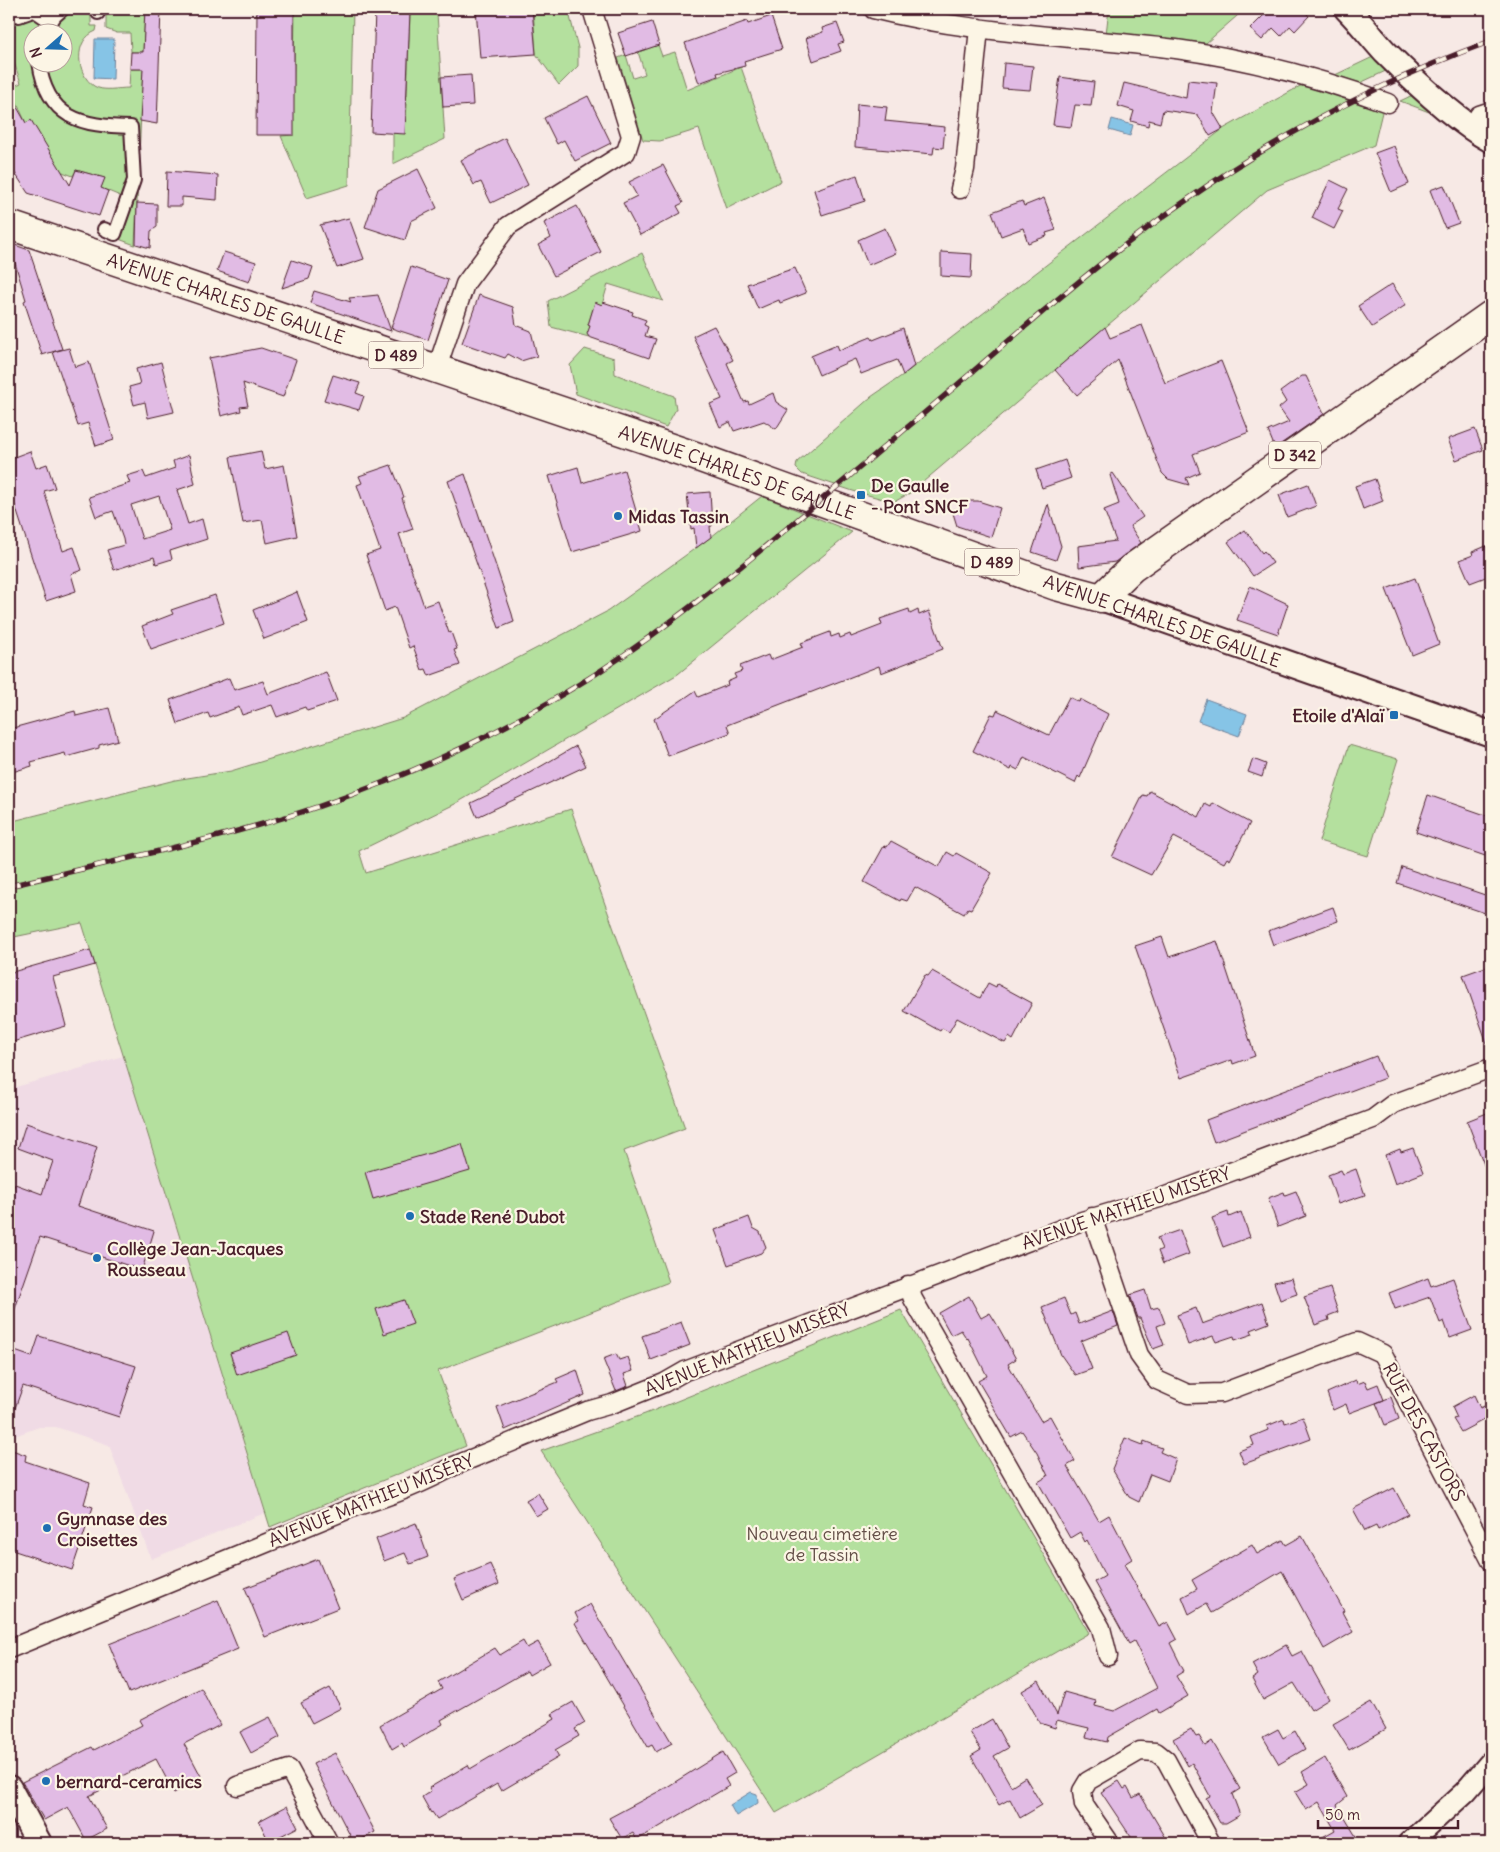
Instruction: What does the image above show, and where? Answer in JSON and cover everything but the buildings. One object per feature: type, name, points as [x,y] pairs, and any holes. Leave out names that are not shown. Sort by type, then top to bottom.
[{"type":"main road","points":[[1353,15],[1402,50],[1487,116]]},
{"type":"main road","points":[[1353,15],[1385,52],[1476,131],[1491,140]]},
{"type":"main road","name":"AVENUE CHARLES DE GAULLE","points":[[9,225],[437,368],[883,522],[1056,586],[1101,598],[1491,734]]},
{"type":"main road","name":"D 342","points":[[1101,598],[1132,568],[1491,315]]},
{"type":"main road","points":[[9,1788],[39,1843]]},
{"type":"street","points":[[52,22],[62,9]]},
{"type":"street","points":[[437,368],[465,284],[508,226],[626,152],[632,136],[592,9]]},
{"type":"street","points":[[873,9],[921,21],[1176,49],[1238,59],[1328,81],[1388,103]]},
{"type":"street","points":[[14,10],[18,16],[32,10],[43,22]]},
{"type":"street","points":[[960,189],[965,169],[980,28]]},
{"type":"street","points":[[42,72],[47,92],[66,114],[89,125],[131,127],[134,180],[115,234],[104,230]]},
{"type":"street","name":"AVENUE MATHIEU MISÉRY","points":[[9,1649],[354,1507],[375,1501],[437,1476],[454,1466],[587,1411],[612,1404],[664,1383],[685,1370],[1092,1217],[1163,1197],[1373,1119],[1393,1104],[1491,1068]]},
{"type":"street","name":"RUE DES CASTORS","points":[[1092,1217],[1139,1355],[1157,1380],[1188,1394],[1222,1393],[1357,1342],[1383,1354],[1491,1561]]},
{"type":"street","points":[[908,1285],[913,1299],[1101,1628],[1108,1656]]},
{"type":"street","points":[[1110,1843],[1084,1805],[1082,1791],[1088,1780],[1140,1751],[1156,1752],[1166,1760],[1212,1843]]},
{"type":"street","points":[[1418,1840],[1465,1792],[1491,1762]]},
{"type":"street","points":[[236,1786],[289,1769],[328,1843]]},
{"type":"shaded area","name":"Collège Jean-Jacques Rousseau","points":[[123,1056],[265,1513],[151,1559],[109,1445],[56,1427],[39,1427],[9,1438],[9,1089]]},
{"type":"green space","points":[[13,9],[145,9],[143,52],[131,52],[130,33],[117,33],[106,29],[106,13],[91,13],[91,26],[97,26],[96,31],[83,42],[80,57],[83,74],[94,86],[102,89],[129,88],[130,69],[143,69],[135,245],[116,238],[125,198],[101,188],[104,178],[76,170],[73,176],[52,168],[31,120],[26,123],[10,88],[21,83],[9,48],[9,22],[16,19]]},
{"type":"green space","points":[[295,9],[353,9],[349,185],[307,198],[281,136],[293,135]]},
{"type":"green space","points":[[533,9],[568,9],[578,48],[578,66],[559,85],[536,54]]},
{"type":"green space","points":[[1109,9],[1196,9],[1200,13],[1205,9],[1213,9],[1215,11],[1245,9],[1206,43],[1106,34]]},
{"type":"green space","points":[[410,12],[437,13],[445,139],[393,164],[393,133],[405,133],[407,104],[405,103],[405,96],[407,96]]},
{"type":"green space","points":[[658,45],[662,56],[675,52],[687,90],[741,67],[781,181],[726,209],[699,129],[660,141],[643,140],[618,58],[626,55],[633,78],[645,74],[638,52]]},
{"type":"green space","points":[[1375,56],[1390,69],[1360,83],[1335,75]]},
{"type":"green space","points":[[1302,85],[1338,92],[1383,108],[1374,145],[1267,190],[910,493],[894,502],[802,474],[796,468],[797,462],[871,397],[903,375],[1223,129]]},
{"type":"green space","points":[[1415,94],[1437,115],[1400,101]]},
{"type":"green space","points":[[642,253],[663,301],[608,284],[602,305],[595,303],[588,325],[590,326],[589,337],[551,327],[548,301]]},
{"type":"green space","points":[[585,349],[614,358],[615,374],[674,396],[676,409],[666,427],[576,394],[570,365]]},
{"type":"green space","name":"Stade René Dubot","points":[[762,496],[852,532],[678,674],[455,804],[359,851],[366,873],[571,809],[685,1128],[624,1151],[669,1282],[438,1371],[466,1446],[270,1527],[82,923],[9,938],[9,822],[175,780],[231,771],[403,718],[608,611],[711,537]]},
{"type":"green space","points":[[1349,745],[1398,759],[1368,856],[1319,841]]},
{"type":"green space","name":"Nouveau cimetière de Tassin","points":[[901,1310],[1089,1633],[776,1813],[541,1451],[645,1414]]},
{"type":"water","points":[[95,39],[114,39],[113,79],[94,78]]},
{"type":"water","points":[[1112,119],[1133,125],[1130,136],[1109,130]]},
{"type":"water","points":[[1206,699],[1247,714],[1239,736],[1198,721]]},
{"type":"water","points":[[751,1792],[757,1794],[758,1803],[736,1816],[730,1805]]},
{"type":"railway","points":[[9,886],[205,840],[320,806],[426,764],[529,714],[624,655],[710,591],[1080,281],[1142,232],[1184,202],[1257,154],[1332,111],[1410,74],[1491,41]]},
{"type":"place","name":"De Gaulle - Pont SNCF","points":[[861,495]]},
{"type":"place","name":"Midas Tassin","points":[[618,516]]},
{"type":"place","name":"Etoile d'Alaï","points":[[1394,715]]},
{"type":"place","name":"Stade René Dubot","points":[[410,1216]]},
{"type":"place","name":"Collège Jean-Jacques Rousseau","points":[[97,1258]]},
{"type":"place","name":"Gymnase des Croisettes","points":[[47,1528]]},
{"type":"place","name":"bernard-ceramics","points":[[46,1781]]}]
